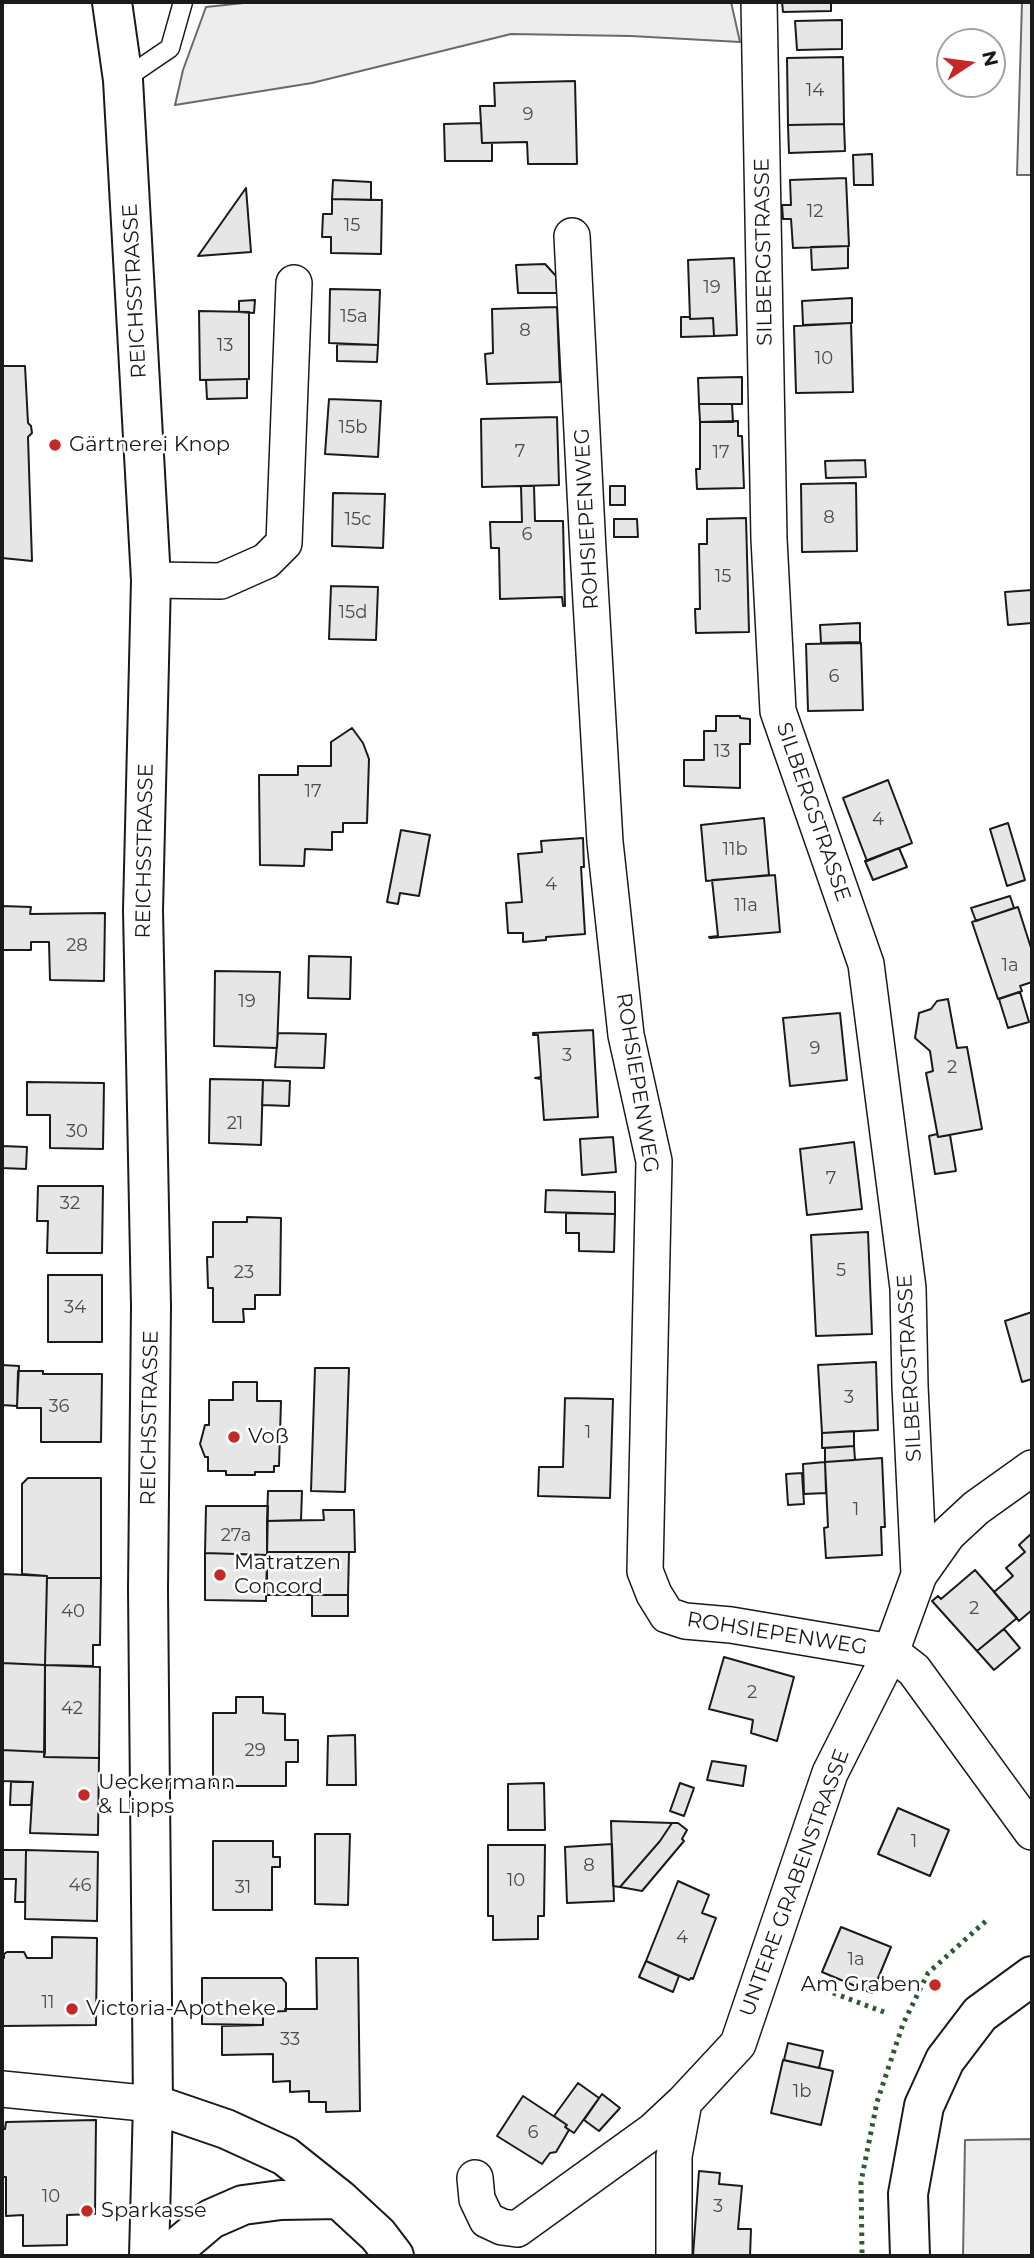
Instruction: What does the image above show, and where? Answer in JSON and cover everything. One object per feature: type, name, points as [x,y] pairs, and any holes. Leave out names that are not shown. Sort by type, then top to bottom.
[{"type":"main road","name":"REICHSSTRASSE","points":[[112,2],[123,80],[151,580],[143,910],[151,1306],[148,1603],[153,2104],[149,2256]]},
{"type":"main road","points":[[910,2256],[908,2194],[924,2106],[945,2060],[980,2014],[1032,1976]]},
{"type":"main road","points":[[153,2104],[226,2129],[285,2155],[378,2235],[394,2256]]},
{"type":"main road","points":[[171,2256],[211,2219],[243,2205],[281,2200],[339,2199]]},
{"type":"street","name":"SILBERGSTRASSE","points":[[759,2],[769,539],[778,711],[866,964],[908,1288],[919,1575]]},
{"type":"street","name":"ROHSIEPENWEG","points":[[572,236],[605,842],[626,1035],[654,1161],[645,1572],[667,1615],[685,1621],[731,1625],[891,1652]]},
{"type":"street","points":[[151,580],[221,581],[266,562],[284,543],[294,283]]},
{"type":"street","points":[[919,1575],[948,1534],[976,1508],[1032,1468]]},
{"type":"street","name":"UNTERE GRABENSTRASSE","points":[[475,2178],[477,2199],[487,2220],[502,2227],[517,2228],[653,2131],[738,2044],[830,1773],[891,1652],[919,1575]]},
{"type":"street","points":[[891,1652],[914,1671],[1032,1832]]},
{"type":"street","points":[[2,2089],[153,2104]]},
{"type":"street","points":[[674,2256],[674,2156],[684,2102]]},
{"type":"lane","points":[[123,80],[170,48],[183,2]]},
{"type":"shaded area","points":[[253,2],[731,2],[740,42],[631,36],[511,34],[312,83],[175,105],[183,70],[206,7]]},
{"type":"shaded area","points":[[1022,2],[1032,2],[1032,175],[1017,175]]},
{"type":"shaded area","points":[[1032,2139],[1032,2256],[963,2256],[965,2140]]},
{"type":"building","points":[[782,2],[831,2],[831,11],[783,12]]},
{"type":"building","points":[[842,20],[842,49],[797,50],[795,21]]},
{"type":"building","points":[[843,57],[844,124],[788,125],[787,58]]},
{"type":"building","points":[[575,81],[577,164],[528,164],[527,142],[482,143],[480,106],[495,106],[494,83]]},
{"type":"building","points":[[481,123],[482,143],[492,143],[492,161],[445,161],[444,124]]},
{"type":"building","points":[[844,124],[845,151],[789,153],[788,125]]},
{"type":"building","points":[[872,154],[873,185],[854,185],[853,155]]},
{"type":"building","points":[[846,178],[849,246],[793,248],[791,219],[783,219],[782,205],[791,205],[790,180]]},
{"type":"building","points":[[333,180],[371,182],[371,200],[332,199]]},
{"type":"building","points":[[246,188],[251,252],[198,256]]},
{"type":"building","points":[[332,199],[382,200],[381,254],[331,253],[331,237],[322,237],[323,214],[332,214]]},
{"type":"building","points":[[848,246],[848,268],[812,270],[811,247]]},
{"type":"building","points":[[734,258],[737,335],[714,336],[713,318],[690,319],[688,260]]},
{"type":"building","points":[[545,264],[556,276],[557,293],[518,293],[516,265]]},
{"type":"building","points":[[330,289],[380,290],[378,345],[329,343]]},
{"type":"building","points":[[852,298],[852,323],[803,325],[802,301]]},
{"type":"building","points":[[255,300],[254,313],[239,312],[239,301]]},
{"type":"building","points":[[557,307],[560,382],[487,384],[485,354],[493,353],[492,309]]},
{"type":"building","points":[[199,311],[249,312],[249,379],[200,380]]},
{"type":"building","points":[[681,317],[713,318],[714,336],[681,337]]},
{"type":"building","points":[[851,323],[853,392],[796,393],[794,326]]},
{"type":"building","points":[[337,344],[378,345],[377,362],[337,361]]},
{"type":"building","points":[[2,366],[25,366],[28,423],[32,433],[28,437],[32,561],[2,558]]},
{"type":"building","points":[[742,377],[742,404],[699,404],[698,378]]},
{"type":"building","points":[[247,379],[247,398],[207,399],[206,380]]},
{"type":"building","points":[[329,399],[381,401],[378,457],[325,454]]},
{"type":"building","points":[[699,404],[732,404],[733,422],[700,422]]},
{"type":"building","points":[[557,417],[559,485],[482,487],[481,419]]},
{"type":"building","points":[[738,421],[738,436],[742,436],[744,488],[697,489],[696,469],[700,469],[700,422]]},
{"type":"building","points":[[865,460],[866,477],[826,478],[825,461]]},
{"type":"building","points":[[856,483],[857,551],[802,552],[801,484]]},
{"type":"building","points":[[521,486],[534,486],[535,521],[563,521],[565,606],[562,597],[500,599],[499,548],[491,548],[490,522],[522,522]]},
{"type":"building","points":[[610,486],[625,486],[625,505],[610,505]]},
{"type":"building","points":[[333,493],[385,494],[383,548],[332,546]]},
{"type":"building","points":[[746,518],[749,632],[696,633],[695,609],[700,609],[699,544],[707,544],[707,519]]},
{"type":"building","points":[[614,519],[637,519],[638,537],[614,537]]},
{"type":"building","points":[[331,586],[378,587],[376,640],[329,639]]},
{"type":"building","points":[[1032,590],[1032,623],[1008,625],[1005,592]]},
{"type":"building","points":[[860,623],[860,642],[821,643],[820,625]]},
{"type":"building","points":[[861,643],[863,710],[808,711],[806,644]]},
{"type":"building","points":[[716,716],[740,716],[750,719],[750,744],[740,744],[740,788],[684,786],[684,760],[704,760],[704,731],[716,731]]},
{"type":"building","points":[[352,728],[363,743],[369,759],[367,823],[343,823],[343,832],[332,832],[332,850],[305,849],[304,866],[260,865],[259,775],[298,775],[298,766],[331,766],[331,742]]},
{"type":"building","points":[[888,780],[912,843],[867,861],[843,798]]},
{"type":"building","points":[[764,818],[769,875],[706,881],[701,825]]},
{"type":"building","points":[[1008,823],[1025,880],[1007,886],[990,829]]},
{"type":"building","points":[[401,830],[430,835],[419,896],[400,893],[398,904],[387,902]]},
{"type":"building","points":[[583,838],[584,867],[581,867],[585,934],[523,942],[523,933],[508,933],[506,903],[522,902],[518,854],[542,852],[541,841]]},
{"type":"building","points":[[899,848],[907,867],[873,880],[865,861]]},
{"type":"building","points":[[775,875],[780,932],[709,937],[718,936],[712,880]]},
{"type":"building","points":[[1010,896],[1014,908],[976,921],[971,908]]},
{"type":"building","points":[[2,906],[31,907],[30,914],[105,913],[104,981],[50,980],[49,942],[31,942],[31,950],[2,950]]},
{"type":"building","points":[[1018,907],[1032,951],[1032,982],[1020,986],[1022,991],[998,999],[972,922]]},
{"type":"building","points":[[309,956],[351,957],[350,999],[308,998]]},
{"type":"building","points":[[215,971],[280,972],[277,1048],[214,1046]]},
{"type":"building","points":[[1020,992],[1029,1022],[1008,1028],[999,999]]},
{"type":"building","points":[[948,999],[957,1048],[967,1047],[982,1129],[938,1137],[926,1073],[933,1071],[930,1051],[915,1038],[919,1013],[931,1009],[937,1001]]},
{"type":"building","points":[[840,1013],[847,1080],[790,1086],[783,1018]]},
{"type":"building","points":[[593,1030],[598,1117],[544,1120],[541,1079],[535,1078],[541,1077],[538,1035],[533,1033]]},
{"type":"building","points":[[278,1033],[326,1034],[324,1068],[275,1067]]},
{"type":"building","points":[[210,1079],[263,1080],[261,1145],[209,1143]]},
{"type":"building","points":[[263,1080],[290,1081],[289,1106],[262,1105]]},
{"type":"building","points":[[27,1082],[104,1083],[103,1149],[50,1148],[50,1115],[27,1115]]},
{"type":"building","points":[[937,1134],[938,1137],[950,1135],[956,1171],[935,1174],[929,1136]]},
{"type":"building","points":[[613,1137],[616,1172],[582,1175],[580,1139]]},
{"type":"building","points":[[854,1142],[862,1209],[807,1215],[800,1149]]},
{"type":"building","points":[[2,1146],[27,1147],[26,1169],[2,1168]]},
{"type":"building","points":[[38,1186],[103,1186],[102,1253],[47,1253],[48,1221],[37,1221]]},
{"type":"building","points":[[546,1190],[615,1192],[615,1214],[545,1212]]},
{"type":"building","points":[[566,1213],[615,1214],[614,1252],[579,1251],[579,1233],[566,1233]]},
{"type":"building","points":[[247,1217],[281,1218],[280,1295],[255,1295],[255,1309],[243,1309],[244,1322],[213,1322],[213,1288],[208,1288],[207,1257],[213,1257],[213,1222],[247,1222]]},
{"type":"building","points":[[868,1232],[872,1334],[816,1336],[811,1235]]},
{"type":"building","points":[[48,1275],[102,1275],[102,1342],[48,1342]]},
{"type":"building","points":[[1032,1312],[1032,1379],[1022,1382],[1005,1321]]},
{"type":"building","points":[[876,1362],[878,1430],[822,1433],[818,1365]]},
{"type":"building","points":[[2,1365],[19,1366],[17,1406],[2,1405]]},
{"type":"building","points":[[315,1368],[349,1368],[345,1492],[311,1491]]},
{"type":"building","points":[[18,1371],[43,1371],[43,1374],[102,1374],[101,1442],[41,1442],[41,1408],[17,1408]]},
{"type":"building","points":[[233,1382],[257,1382],[257,1401],[281,1401],[279,1466],[274,1466],[274,1472],[226,1475],[226,1471],[208,1471],[208,1457],[205,1457],[200,1444],[205,1425],[209,1425],[209,1400],[233,1400]]},
{"type":"building","points":[[565,1398],[613,1399],[610,1498],[538,1496],[539,1467],[563,1467]]},
{"type":"building","points":[[854,1431],[854,1446],[822,1448],[822,1433]]},
{"type":"building","points":[[854,1446],[855,1460],[825,1462],[825,1448]]},
{"type":"building","points":[[882,1458],[885,1527],[881,1527],[882,1555],[826,1558],[824,1528],[828,1527],[825,1462]]},
{"type":"building","points":[[825,1462],[826,1493],[804,1494],[803,1464]]},
{"type":"building","points":[[802,1473],[804,1504],[788,1505],[786,1474]]},
{"type":"building","points":[[28,1478],[101,1478],[101,1578],[47,1578],[22,1574],[22,1484]]},
{"type":"building","points":[[268,1491],[302,1491],[301,1520],[267,1521]]},
{"type":"building","points":[[206,1506],[268,1506],[267,1555],[205,1553]]},
{"type":"building","points":[[323,1510],[354,1510],[355,1552],[267,1552],[267,1521],[324,1520]]},
{"type":"building","points":[[1032,1533],[1032,1610],[1019,1621],[994,1592],[1013,1576],[1006,1568],[1025,1552],[1019,1545]]},
{"type":"building","points":[[267,1552],[349,1552],[348,1595],[267,1595]]},
{"type":"building","points":[[205,1553],[267,1555],[266,1601],[205,1600]]},
{"type":"building","points":[[975,1570],[1017,1618],[977,1651],[932,1601],[938,1596],[941,1599]]},
{"type":"building","points":[[2,1574],[47,1576],[45,1665],[2,1663]]},
{"type":"building","points":[[47,1578],[101,1578],[100,1645],[93,1645],[93,1666],[45,1665]]},
{"type":"building","points":[[312,1595],[348,1595],[348,1616],[312,1616]]},
{"type":"building","points":[[1004,1629],[1020,1648],[994,1670],[977,1651]]},
{"type":"building","points":[[724,1657],[794,1677],[777,1741],[751,1733],[753,1720],[709,1709]]},
{"type":"building","points":[[2,1663],[45,1665],[45,1752],[2,1750]]},
{"type":"building","points":[[45,1665],[100,1667],[99,1758],[44,1757]]},
{"type":"building","points":[[236,1697],[263,1697],[263,1713],[285,1714],[285,1740],[298,1740],[298,1762],[286,1762],[286,1786],[213,1786],[213,1713],[236,1713]]},
{"type":"building","points":[[355,1735],[356,1785],[327,1785],[328,1736]]},
{"type":"building","points":[[2,1750],[45,1752],[44,1757],[99,1758],[98,1835],[30,1833],[33,1782],[2,1781]]},
{"type":"building","points":[[712,1761],[746,1766],[743,1786],[707,1780]]},
{"type":"building","points":[[11,1782],[33,1782],[31,1805],[10,1805]]},
{"type":"building","points":[[544,1783],[545,1830],[508,1830],[508,1784]]},
{"type":"building","points":[[680,1783],[694,1788],[684,1816],[670,1811]]},
{"type":"building","points":[[898,1808],[949,1830],[930,1876],[878,1854]]},
{"type":"building","points":[[611,1821],[672,1823],[620,1887],[613,1886]]},
{"type":"building","points":[[672,1823],[678,1823],[687,1830],[682,1839],[684,1841],[642,1891],[620,1887],[660,1841]]},
{"type":"building","points":[[315,1834],[350,1834],[348,1905],[315,1904]]},
{"type":"building","points":[[213,1841],[273,1841],[273,1857],[280,1857],[280,1867],[272,1867],[272,1910],[213,1910]]},
{"type":"building","points":[[612,1844],[614,1901],[567,1903],[565,1847]]},
{"type":"building","points":[[488,1845],[545,1845],[544,1916],[538,1916],[538,1939],[493,1940],[493,1916],[488,1916]]},
{"type":"building","points":[[2,1850],[26,1850],[25,1902],[15,1902],[16,1879],[2,1879]]},
{"type":"building","points":[[26,1850],[98,1852],[97,1921],[25,1919]]},
{"type":"building","points":[[678,1881],[709,1895],[702,1913],[716,1918],[693,1979],[689,1980],[646,1961]]},
{"type":"building","points":[[841,1927],[891,1947],[872,1993],[822,1972]]},
{"type":"building","points":[[52,1937],[97,1938],[96,2025],[2,2026],[4,1954],[24,1952],[27,1958],[52,1958]]},
{"type":"building","points":[[316,1958],[358,1958],[360,2111],[326,2112],[326,2102],[309,2102],[309,2091],[290,2092],[290,2081],[273,2082],[273,2054],[222,2055],[222,2026],[263,2025],[263,2012],[317,2009]]},
{"type":"building","points":[[646,1961],[679,1976],[673,1992],[639,1977]]},
{"type":"building","points":[[202,1978],[282,1978],[286,1983],[286,2011],[263,2012],[263,2025],[202,2024]]},
{"type":"building","points":[[788,2043],[823,2051],[819,2068],[784,2060]]},
{"type":"building","points":[[783,2060],[833,2071],[821,2125],[771,2113]]},
{"type":"building","points":[[578,2083],[599,2098],[574,2133],[554,2116]]},
{"type":"building","points":[[602,2094],[620,2108],[599,2131],[584,2120]]},
{"type":"building","points":[[523,2096],[567,2125],[565,2127],[569,2130],[556,2152],[550,2153],[542,2164],[497,2136]]},
{"type":"building","points":[[96,2120],[95,2214],[67,2215],[67,2245],[23,2246],[23,2215],[6,2216],[6,2177],[2,2180],[2,2129],[5,2129],[6,2122]]},
{"type":"building","points":[[699,2171],[720,2173],[719,2184],[742,2186],[738,2229],[751,2229],[750,2256],[693,2256]]},
{"type":"hedge","points":[[862,2253],[861,2182],[877,2102],[903,2024],[928,1973],[987,1920]]},
{"type":"hedge","points":[[825,1990],[884,2012]]},
{"type":"place","name":"Gärtnerei Knop","points":[[55,445]]},
{"type":"place","name":"Voß","points":[[234,1437]]},
{"type":"place","name":"Matratzen Concord","points":[[220,1575]]},
{"type":"place","name":"Ueckermann & Lipps","points":[[84,1795]]},
{"type":"place","name":"Am Graben","points":[[935,1985]]},
{"type":"place","name":"Victoria-Apotheke","points":[[72,2009]]},
{"type":"place","name":"Sparkasse","points":[[87,2211]]}]
